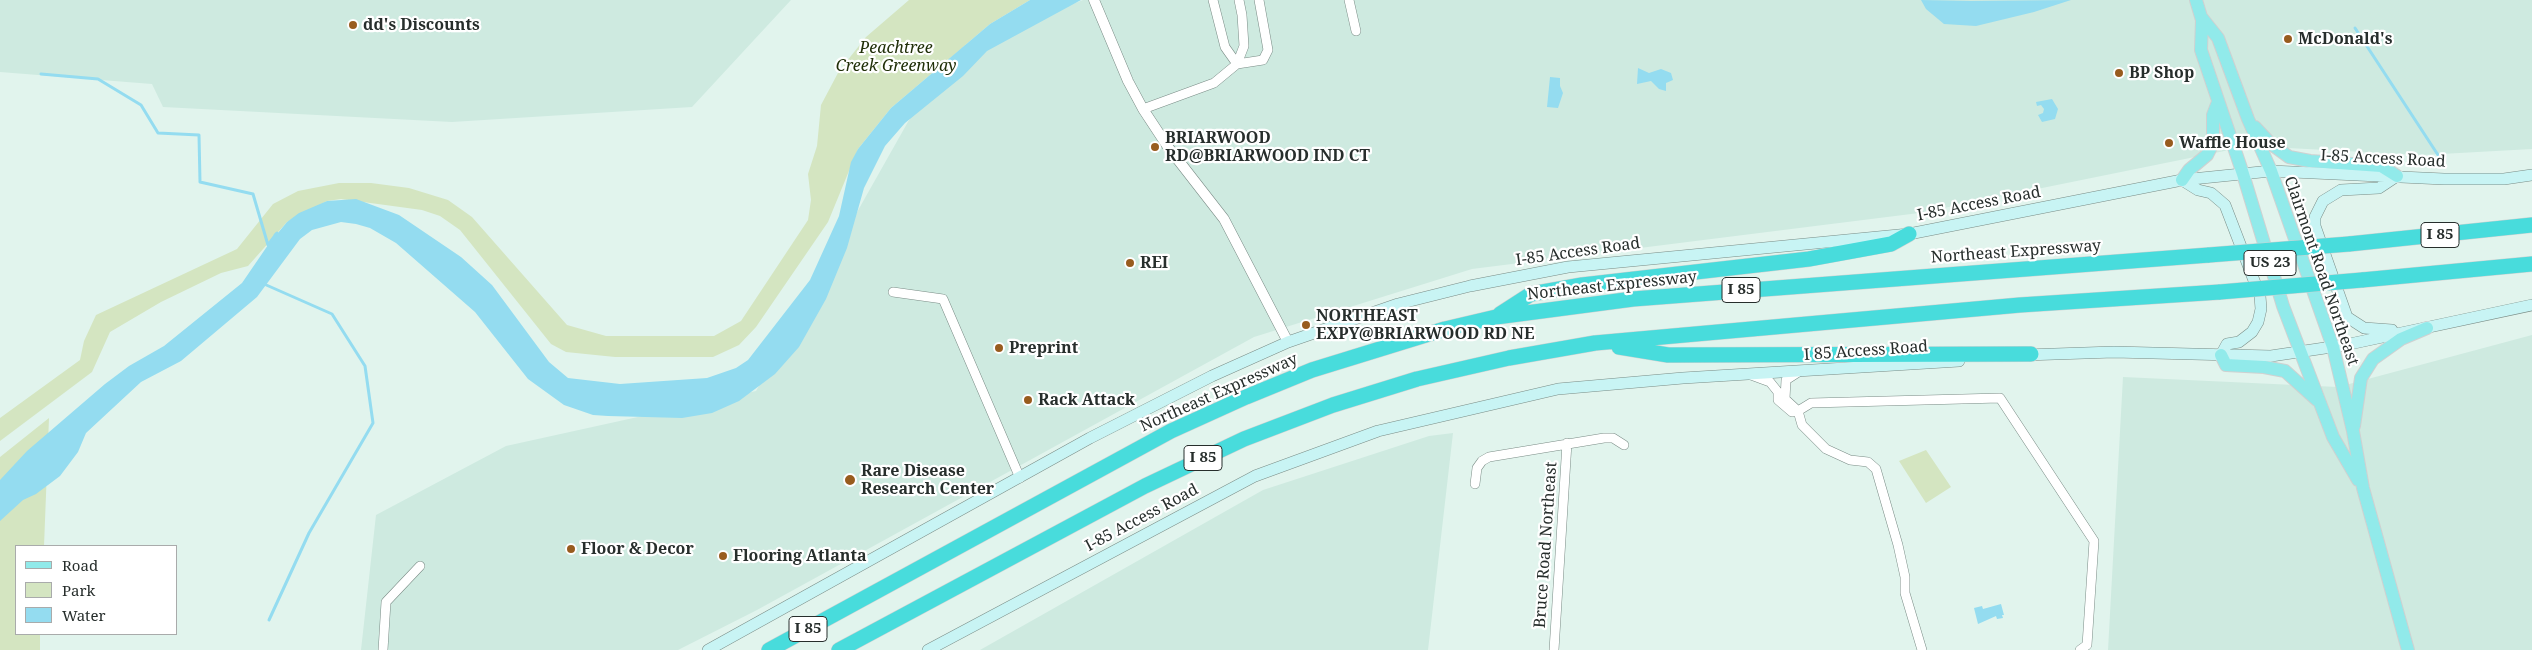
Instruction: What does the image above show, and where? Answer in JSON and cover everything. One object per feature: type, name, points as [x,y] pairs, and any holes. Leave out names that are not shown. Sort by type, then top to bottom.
[{"type":"highway","name":"Northeast Expressway","points":[[770,650],[1171,431],[1312,370],[1388,345],[1496,317],[1634,299],[2349,244],[2532,225]]},
{"type":"highway","points":[[1496,317],[1531,294],[1582,285],[1810,260],[1891,244],[1909,234]]},
{"type":"highway","name":"I 85","points":[[839,650],[1145,486],[1244,439],[1333,405],[1417,379],[1508,358],[1595,344],[2020,306],[2220,292],[2532,264]]},
{"type":"highway","points":[[1595,344],[1668,355],[2031,354]]},
{"type":"main road","name":"Clairmont Road Northeast","points":[[2196,0],[2202,18],[2218,38],[2248,119],[2271,171],[2333,347],[2353,431],[2363,488],[2408,650]]},
{"type":"main road","name":"Clairmont Road Northeast","points":[[2202,18],[2201,50],[2283,306],[2333,437],[2363,488]]},
{"type":"main road","points":[[2218,102],[2213,115],[2213,143],[2207,155],[2189,170],[2182,180],[2198,190],[2211,193],[2225,205],[2260,296],[2261,309],[2258,322],[2252,332],[2239,342],[2227,344],[2221,355]]},
{"type":"main road","points":[[2248,119],[2270,143],[2289,157],[2310,161],[2380,166],[2396,176],[2378,188],[2341,190],[2329,197],[2318,208],[2314,226],[2343,311],[2352,321],[2364,328],[2377,330],[2427,328]]},
{"type":"main road","name":"I-85 Access Road","points":[[708,650],[1090,438],[1212,376],[1288,342],[1398,304],[1529,274],[1610,262],[1909,234],[2182,180],[2271,171],[2504,179],[2532,176]]},
{"type":"main road","points":[[2031,354],[2114,352],[2271,356],[2333,347],[2532,305]]},
{"type":"main road","points":[[2353,431],[2361,378],[2373,359],[2401,339],[2427,328]]},
{"type":"main road","name":"I 85 Access Road","points":[[1703,377],[2031,354]]},
{"type":"main road","points":[[2221,355],[2226,365],[2264,367],[2285,371],[2319,402]]},
{"type":"main road","name":"I-85 Access Road","points":[[928,650],[1255,476],[1304,457],[1378,431],[1558,390],[1703,377]]},
{"type":"street","points":[[1213,0],[1225,46],[1237,64]]},
{"type":"street","points":[[1143,109],[1214,83],[1237,64],[1244,46],[1239,0]]},
{"type":"street","points":[[1237,64],[1263,60],[1268,50],[1259,0]]},
{"type":"street","points":[[1349,0],[1356,31]]},
{"type":"street","points":[[1096,5],[1128,81],[1143,109],[1168,147],[1224,219],[1288,342]]},
{"type":"street","points":[[893,292],[942,299],[1020,478]]},
{"type":"street","points":[[1800,371],[1786,380],[1778,400],[1792,412],[1798,411],[1811,403],[2000,398],[2094,541],[2087,645],[2080,650]]},
{"type":"street","points":[[1748,374],[1770,382],[1781,392]]},
{"type":"street","points":[[1798,411],[1802,425],[1826,449],[1850,460],[1868,462],[1876,468],[1898,545],[1905,577],[1905,593],[1922,650]]},
{"type":"street","points":[[1475,484],[1477,468],[1482,461],[1489,457],[1604,438],[1613,438],[1624,444]]},
{"type":"street","name":"Bruce Road Northeast","points":[[1554,650],[1567,443]]},
{"type":"street","points":[[382,650],[386,602],[420,566]]},
{"type":"shaded area","points":[[0,0],[791,0],[692,107],[452,122],[163,107],[152,84],[0,72]]},
{"type":"shaded area","points":[[1083,0],[2532,0],[2532,149],[2423,155],[2249,146],[1919,213],[1472,269],[1254,337],[757,610],[678,650],[361,650],[376,515],[506,446],[756,391],[948,51]]},
{"type":"shaded area","points":[[2532,335],[2532,650],[2108,650],[2123,377],[2338,387]]},
{"type":"shaded area","points":[[1453,433],[1428,650],[980,650],[1263,490],[1429,436]]},
{"type":"green space","name":"Peachtree Creek Greenway","points":[[909,0],[1030,0],[990,24],[891,108],[858,149],[828,222],[756,327],[739,345],[713,357],[615,357],[566,352],[551,344],[460,230],[440,216],[422,210],[341,199],[327,201],[287,222],[248,266],[221,273],[161,302],[110,332],[92,372],[0,441],[0,418],[80,360],[84,341],[96,315],[237,249],[273,204],[298,191],[339,183],[371,183],[409,188],[448,200],[472,217],[567,325],[606,336],[714,336],[741,321],[808,220],[811,200],[808,174],[817,146],[821,105],[839,71],[866,37]]},
{"type":"green space","points":[[49,418],[44,545],[15,545],[15,635],[40,635],[40,650],[0,650],[0,457]]},
{"type":"green space","points":[[1926,450],[1951,487],[1926,503],[1899,461]]},
{"type":"water","points":[[1030,0],[1081,0],[987,51],[963,76],[905,123],[885,146],[864,188],[847,248],[826,299],[799,347],[775,374],[739,401],[712,413],[682,418],[593,415],[564,405],[528,379],[475,312],[396,243],[370,228],[341,222],[312,230],[300,239],[257,297],[181,361],[141,382],[86,433],[78,452],[60,476],[36,494],[23,500],[0,521],[0,480],[27,451],[105,384],[129,366],[164,346],[242,283],[268,245],[287,222],[299,213],[327,201],[356,199],[399,215],[461,257],[492,285],[549,362],[568,378],[620,384],[707,378],[736,368],[748,360],[810,280],[839,216],[851,162],[858,149],[891,108],[990,24]]},
{"type":"water","points":[[1921,0],[2071,0],[2034,12],[1976,26],[1944,24],[1926,9]]},
{"type":"water","points":[[1638,68],[1649,73],[1661,69],[1671,73],[1673,80],[1666,83],[1666,91],[1659,89],[1651,81],[1637,84]]},
{"type":"water","points":[[1550,77],[1560,78],[1560,86],[1563,93],[1558,108],[1547,107]]},
{"type":"water","points":[[2052,99],[2058,109],[2055,119],[2042,122],[2038,115],[2043,113],[2044,109],[2041,105],[2037,106],[2036,102]]},
{"type":"water","points":[[2001,604],[2003,618],[1997,619],[1996,616],[1978,624],[1974,608],[1982,606],[1983,609]]},
{"type":"waterway","points":[[2355,28],[2440,158]]},
{"type":"waterway","points":[[41,74],[98,79],[141,105],[158,133],[199,135],[200,182],[253,194],[268,245],[277,233],[275,235]]},
{"type":"waterway","points":[[264,284],[332,314],[365,366],[373,423],[309,533],[269,620]]},
{"type":"place","name":"dd's Discounts","points":[[353,25]]},
{"type":"place","name":"McDonald's","points":[[2288,39]]},
{"type":"place","name":"BP Shop","points":[[2119,73]]},
{"type":"place","name":"Waffle House","points":[[2169,143]]},
{"type":"place","name":"BRIARWOOD RD@BRIARWOOD IND CT","points":[[1155,147]]},
{"type":"place","name":"REI","points":[[1130,263]]},
{"type":"place","name":"NORTHEAST EXPY@BRIARWOOD RD NE","points":[[1306,325]]},
{"type":"place","name":"Preprint","points":[[999,348]]},
{"type":"place","name":"Rack Attack","points":[[1028,400]]},
{"type":"place","name":"Rare Disease Research Center","points":[[850,480]]},
{"type":"place","name":"Floor & Decor","points":[[571,549]]},
{"type":"place","name":"Flooring Atlanta","points":[[723,556]]}]
